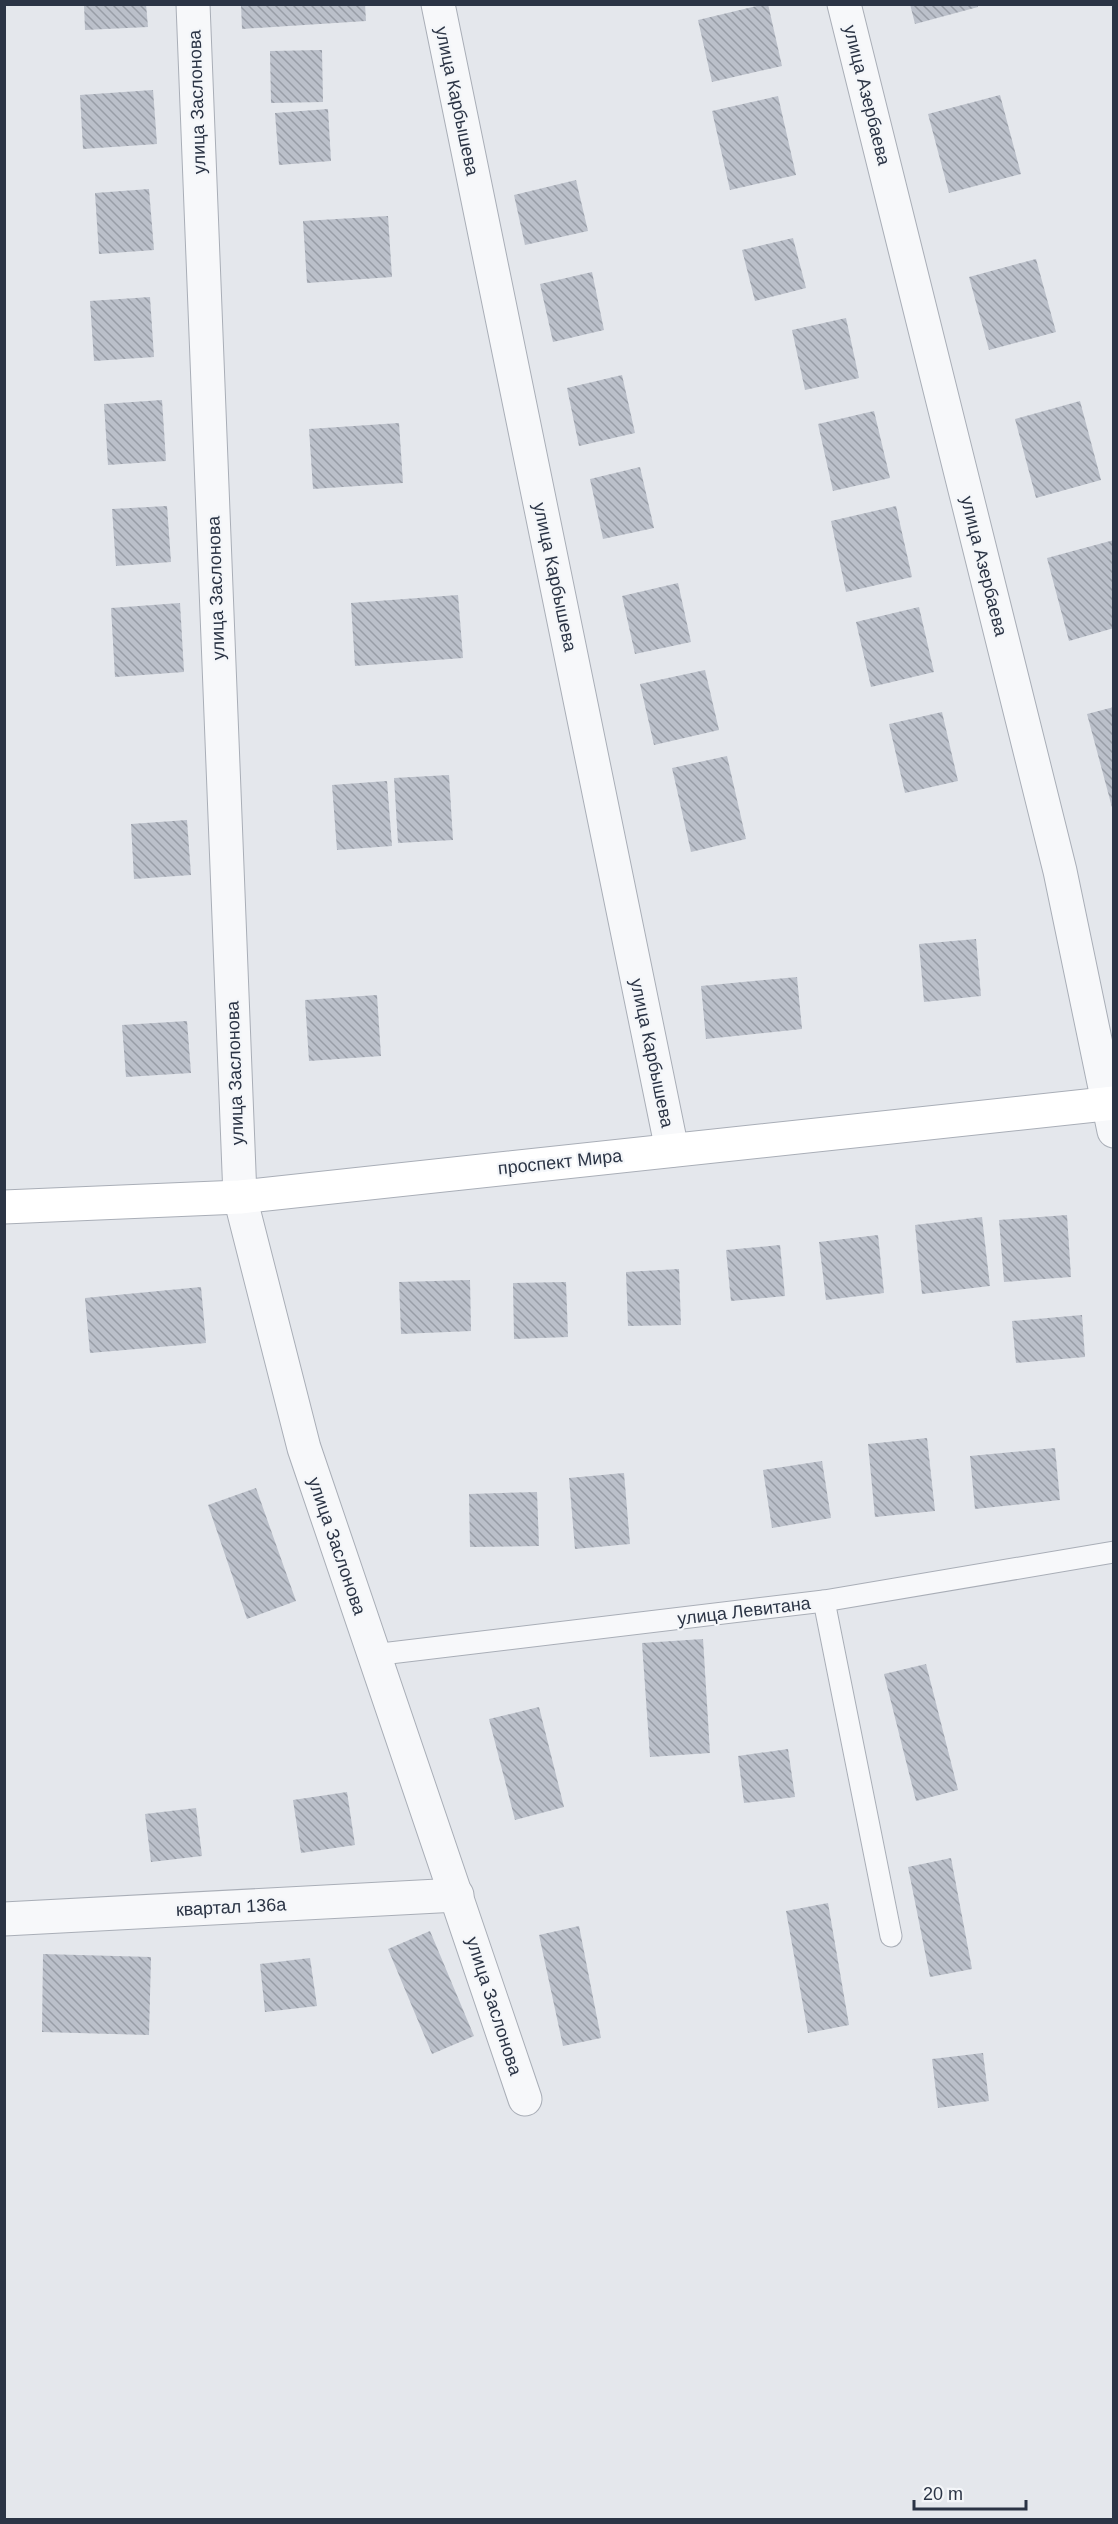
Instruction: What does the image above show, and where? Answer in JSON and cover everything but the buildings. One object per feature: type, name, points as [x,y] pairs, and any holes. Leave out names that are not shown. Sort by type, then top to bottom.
[{"type":"main road","name":"проспект Мира","points":[[4,1207],[240,1197],[672,1150],[1111,1113]]},
{"type":"street","name":"улица Заслонова","points":[[193,4],[240,1197],[304,1448],[525,2099]]},
{"type":"street","name":"улица Карбышева","points":[[438,4],[672,1150]]},
{"type":"street","name":"улица Азербаева","points":[[844,4],[1060,871],[1111,1113]]},
{"type":"street","name":"квартал 136а","points":[[4,1919],[456,1894]]},
{"type":"lane","name":"улица Левитана","points":[[373,1654],[824,1601],[1113,1552]]},
{"type":"lane","points":[[824,1601],[891,1936]]}]
